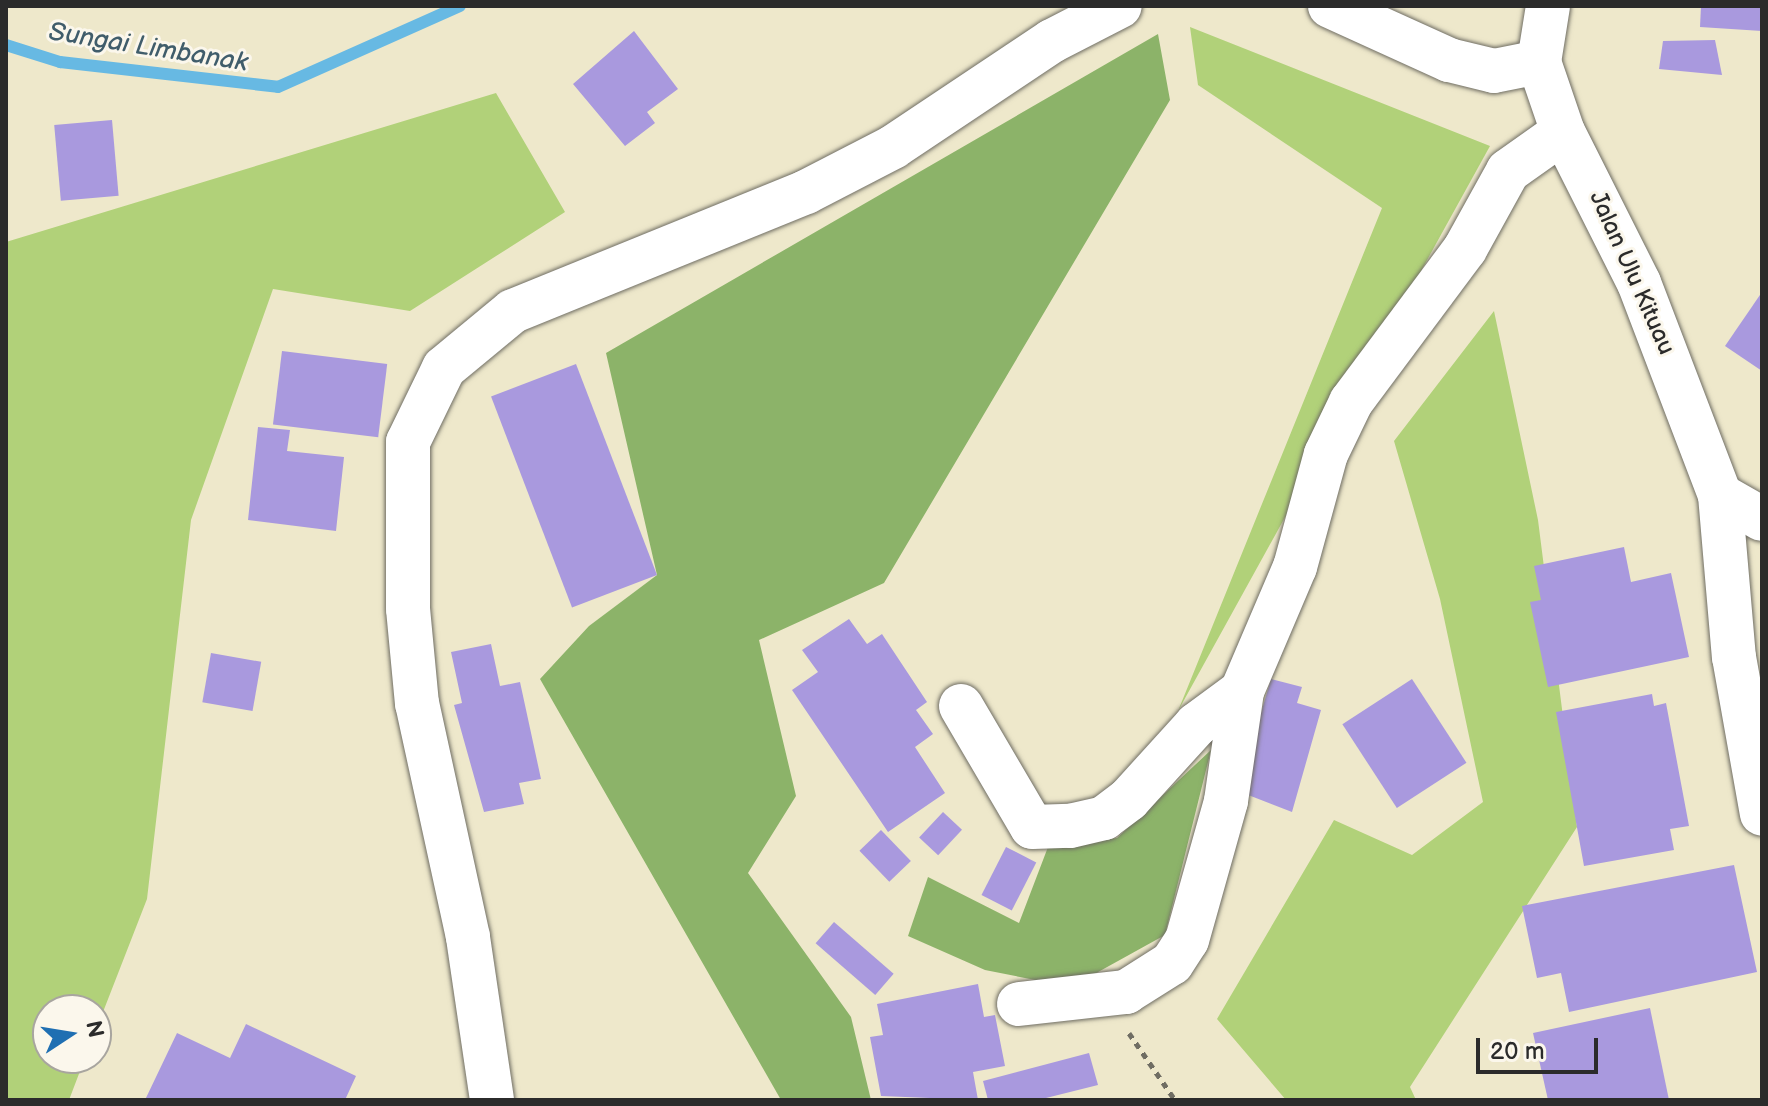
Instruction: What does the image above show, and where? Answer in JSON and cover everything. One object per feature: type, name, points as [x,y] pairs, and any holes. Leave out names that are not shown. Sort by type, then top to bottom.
[{"type":"street","points":[[492,1100],[468,937],[417,704],[407,595],[408,442],[444,368],[513,311],[806,192],[893,147],[1052,41],[1120,6]]},
{"type":"street","points":[[1330,6],[1449,60],[1494,71],[1539,62]]},
{"type":"street","name":"Jalan Ulu Kituau","points":[[1548,6],[1539,62],[1563,132],[1639,283],[1720,495],[1725,589],[1762,814]]},
{"type":"street","points":[[1019,1004],[1126,992],[1172,963],[1187,940],[1226,801],[1242,691],[1295,567],[1326,454],[1351,402],[1465,249],[1508,171],[1563,132]]},
{"type":"street","points":[[1720,495],[1762,519]]},
{"type":"street","points":[[961,706],[1032,827],[1070,826],[1104,818],[1129,799],[1196,725],[1242,691]]},
{"type":"path","points":[[1126,992],[1129,1032],[1175,1100]]},
{"type":"green space","points":[[1190,27],[1490,146],[1178,711],[1382,208],[1198,85]]},
{"type":"green space","points":[[1158,34],[1170,100],[884,583],[759,640],[796,796],[748,873],[851,1017],[871,1100],[781,1100],[540,679],[589,626],[657,575],[606,353]]},
{"type":"green space","points":[[496,93],[565,212],[410,311],[273,289],[191,520],[147,899],[110,994],[32,994],[32,1074],[79,1074],[69,1100],[6,1100],[6,242]]},
{"type":"green space","points":[[1494,311],[1538,520],[1577,827],[1410,1087],[1416,1100],[1286,1100],[1217,1019],[1334,820],[1412,855],[1483,802],[1440,599],[1394,441]]},
{"type":"green space","points":[[1211,750],[1165,935],[1071,987],[985,970],[908,936],[928,877],[1019,923],[1048,847],[1117,838]]},
{"type":"building","points":[[1701,6],[1762,6],[1762,31],[1700,27]]},
{"type":"building","points":[[634,31],[678,89],[647,112],[655,123],[625,146],[573,84]]},
{"type":"building","points":[[1715,40],[1722,75],[1659,69],[1663,41]]},
{"type":"building","points":[[112,120],[119,196],[61,201],[54,125]]},
{"type":"building","points":[[1762,292],[1762,371],[1725,346]]},
{"type":"building","points":[[282,351],[387,364],[378,437],[273,424]]},
{"type":"building","points":[[576,364],[657,575],[572,608],[491,397]]},
{"type":"building","points":[[258,427],[290,430],[287,451],[344,457],[336,531],[248,520]]},
{"type":"building","points":[[1624,547],[1631,582],[1671,573],[1689,657],[1548,687],[1530,602],[1541,600],[1534,566]]},
{"type":"building","points":[[849,619],[867,644],[882,634],[927,702],[916,710],[933,734],[915,747],[945,793],[888,832],[792,690],[818,672],[802,650]]},
{"type":"building","points":[[491,644],[500,686],[520,682],[541,779],[519,783],[524,804],[484,812],[454,705],[462,703],[451,652]]},
{"type":"building","points":[[211,653],[261,662],[253,711],[202,702]]},
{"type":"building","points":[[1271,679],[1302,687],[1297,703],[1321,710],[1292,812],[1238,791]]},
{"type":"building","points":[[1412,679],[1466,763],[1397,808],[1342,724]]},
{"type":"building","points":[[1652,694],[1654,706],[1666,703],[1689,826],[1670,829],[1674,850],[1584,866],[1556,712]]},
{"type":"building","points":[[943,812],[962,830],[938,855],[919,838]]},
{"type":"building","points":[[881,830],[911,861],[889,882],[859,851]]},
{"type":"building","points":[[1006,847],[1036,862],[1012,911],[981,895]]},
{"type":"building","points":[[1734,865],[1757,972],[1569,1012],[1561,973],[1537,978],[1522,906]]},
{"type":"building","points":[[834,922],[894,974],[875,995],[816,943]]},
{"type":"building","points":[[978,984],[984,1017],[995,1015],[1005,1066],[973,1072],[978,1100],[881,1096],[870,1037],[883,1035],[877,1004]]},
{"type":"building","points":[[1650,1008],[1669,1100],[1548,1100],[1533,1033]]},
{"type":"building","points":[[246,1024],[356,1076],[345,1100],[145,1100],[177,1033],[230,1058]]},
{"type":"building","points":[[1089,1053],[1098,1085],[1038,1100],[988,1100],[983,1081]]},
{"type":"waterway","name":"Sungai Limbanak","points":[[6,45],[60,62],[278,87],[460,6]]}]
